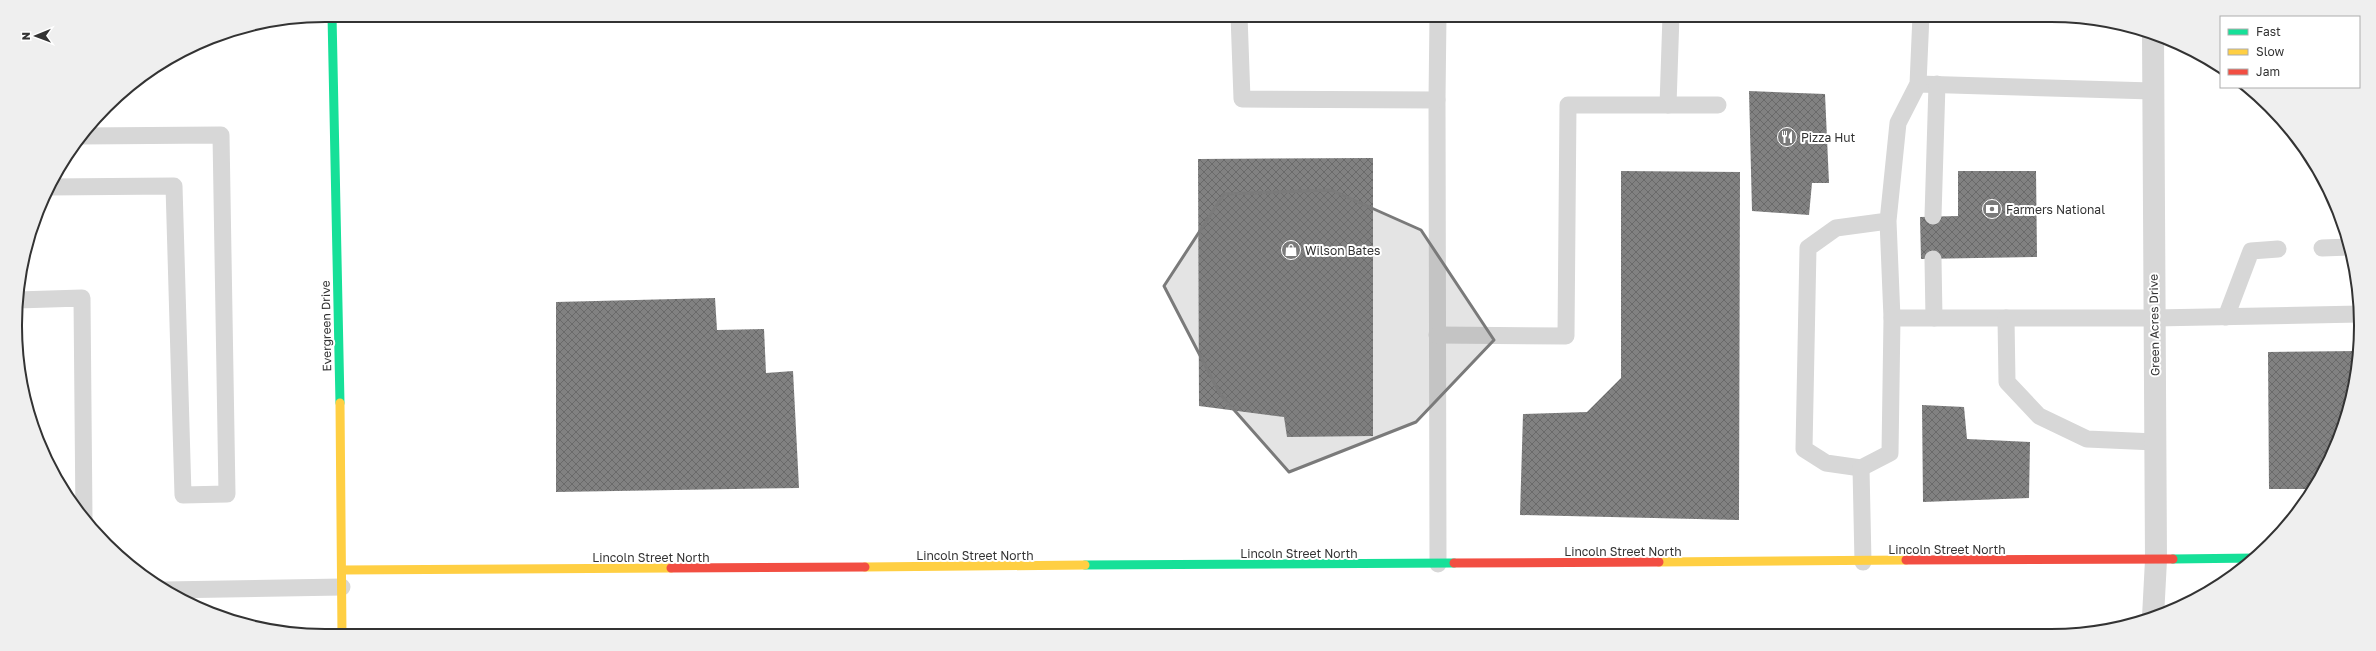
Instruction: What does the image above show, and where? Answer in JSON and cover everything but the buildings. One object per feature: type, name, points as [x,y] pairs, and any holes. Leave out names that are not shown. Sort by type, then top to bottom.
[{"type":"street","name":"Evergreen Drive","points":[[332,22],[342,629]]},
{"type":"street","name":"Green Acres Drive","points":[[2153,40],[2152,91],[2156,560],[2153,611]]},
{"type":"street","name":"Lincoln Street North","points":[[342,570],[1863,562],[2245,558]]},
{"type":"lane","points":[[1239,22],[1242,99],[1437,100]]},
{"type":"lane","points":[[1438,22],[1438,564]]},
{"type":"lane","points":[[1668,105],[1671,22]]},
{"type":"lane","points":[[1888,221],[1836,228],[1808,248],[1804,449],[1826,463],[1861,468],[1890,453],[1892,318],[1888,221],[1898,123],[1918,84],[1921,22]]},
{"type":"lane","points":[[1918,84],[2152,91]]},
{"type":"lane","points":[[1933,216],[1937,84]]},
{"type":"lane","points":[[1437,335],[1566,336],[1568,105],[1718,105]]},
{"type":"lane","points":[[55,187],[174,186],[183,495],[227,494],[221,135],[89,136]]},
{"type":"lane","points":[[2322,248],[2344,247]]},
{"type":"lane","points":[[2226,317],[2251,251],[2278,249]]},
{"type":"lane","points":[[1933,259],[1934,318]]},
{"type":"lane","points":[[24,300],[82,298],[84,509]]},
{"type":"lane","points":[[1892,318],[2154,318],[2353,314]]},
{"type":"lane","points":[[2006,318],[2007,382],[2039,416],[2087,438],[2155,442]]},
{"type":"lane","points":[[1861,468],[1863,562]]},
{"type":"lane","points":[[177,590],[342,588]]},
{"type":"highlighted area","points":[[1331,190],[1421,230],[1494,340],[1416,422],[1289,472],[1220,394],[1164,286],[1224,194]]},
{"type":"traffic: fast","points":[[332,22],[340,403]]},
{"type":"traffic: fast","points":[[2173,559],[2245,558]]},
{"type":"traffic: fast","points":[[1085,565],[1454,563]]},
{"type":"traffic: slow","points":[[340,403],[342,629]]},
{"type":"traffic: slow","points":[[1659,562],[1906,560]]},
{"type":"traffic: slow","points":[[865,567],[1085,565]]},
{"type":"traffic: slow","points":[[343,570],[671,568]]},
{"type":"traffic: jam","points":[[1906,560],[2173,559]]},
{"type":"traffic: jam","points":[[1454,563],[1659,562]]},
{"type":"traffic: jam","points":[[671,568],[865,567]]},
{"type":"place","name":"Pizza Hut","points":[[1787,137]]},
{"type":"place","name":"Farmers National","points":[[1992,209]]},
{"type":"place","name":"Wilson Bates","points":[[1291,250]]}]
